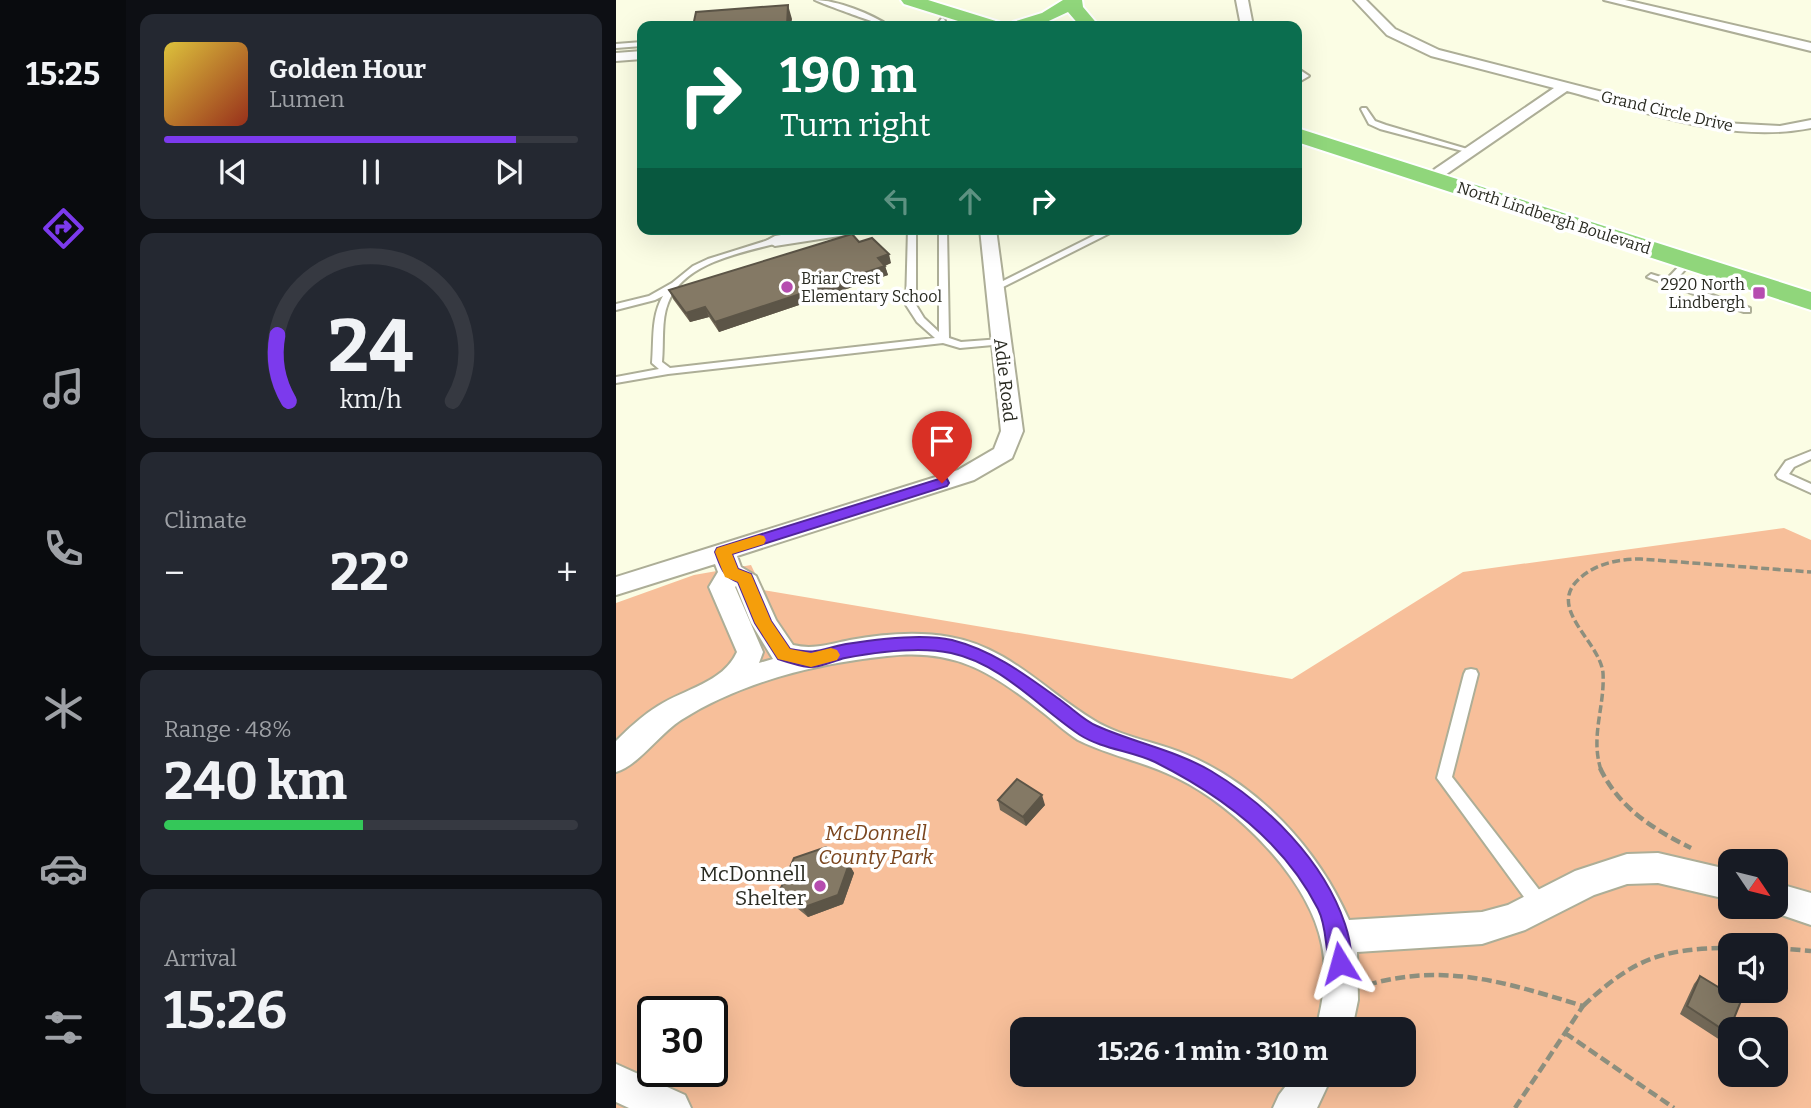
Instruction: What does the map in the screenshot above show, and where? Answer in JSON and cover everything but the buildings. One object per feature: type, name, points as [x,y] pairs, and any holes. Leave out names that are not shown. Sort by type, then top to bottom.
[{"type":"highway","points":[[910,0],[976,21]]},
{"type":"highway","points":[[1036,21],[1048,17],[1074,0]]},
{"type":"highway","points":[[1074,0],[1074,8],[1086,21]]},
{"type":"highway","points":[[891,4],[935,21]]},
{"type":"highway","name":"North Lindbergh Boulevard","points":[[1302,128],[1811,291]]},
{"type":"highway","name":"North Lindbergh Boulevard","points":[[1302,137],[1811,301]]},
{"type":"street","points":[[1242,0],[1246,21]]},
{"type":"street","name":"Grand Circle Drive","points":[[1360,0],[1387,29],[1400,38],[1435,52],[1723,127],[1780,130],[1811,124]]},
{"type":"street","points":[[1610,0],[1811,47]]},
{"type":"street","points":[[616,57],[637,55]]},
{"type":"street","points":[[1440,172],[1564,87]]},
{"type":"street","points":[[775,241],[814,235]]},
{"type":"street","name":"Adie Road","points":[[616,586],[727,562],[966,475],[996,460],[1007,449],[1012,431],[989,235]]},
{"type":"street","points":[[727,562],[745,579],[764,623],[784,654],[811,660]]},
{"type":"street","points":[[723,685],[744,666],[750,652],[722,587],[727,562]]},
{"type":"street","points":[[616,760],[662,718],[723,685],[845,651],[896,645],[949,646],[979,656],[1004,668],[1089,731],[1156,754],[1204,777],[1248,809],[1301,862],[1328,906],[1338,937],[1342,988],[1336,1017]]},
{"type":"street","points":[[1338,937],[1482,928],[1513,919],[1586,882],[1627,869],[1658,868],[1718,882]]},
{"type":"street","points":[[1788,902],[1811,909]]},
{"type":"street","points":[[616,1083],[672,1108]]},
{"type":"street","points":[[1292,1108],[1308,1087]]},
{"type":"lane","points":[[818,0],[877,21]]},
{"type":"lane","points":[[616,46],[637,44]]},
{"type":"lane","points":[[1364,109],[1371,122],[1383,127],[1469,151]]},
{"type":"lane","points":[[912,235],[911,305],[914,314],[944,340],[960,345],[1001,342]]},
{"type":"lane","points":[[943,235],[944,340]]},
{"type":"lane","points":[[994,288],[1102,235]]},
{"type":"lane","points":[[616,307],[652,298],[701,266],[775,241]]},
{"type":"lane","points":[[1668,283],[1688,261]]},
{"type":"lane","points":[[1651,277],[1747,310]]},
{"type":"lane","points":[[668,371],[657,363],[663,304],[677,283]]},
{"type":"lane","points":[[616,380],[668,371],[944,340]]},
{"type":"lane","points":[[1811,455],[1790,464],[1782,475],[1811,489]]},
{"type":"lane","points":[[1471,674],[1444,778],[1541,906]]},
{"type":"path","points":[[1700,852],[1635,817],[1605,778],[1596,749],[1603,679],[1600,656],[1568,610],[1568,595],[1575,584],[1593,568],[1618,560],[1773,567],[1811,572]]},
{"type":"path","points":[[1515,1108],[1583,1006],[1618,973],[1658,955],[1697,947],[1718,948]]},
{"type":"path","points":[[1788,949],[1811,951]]},
{"type":"path","points":[[1342,988],[1363,987],[1386,978],[1447,973],[1489,979],[1583,1006]]},
{"type":"path","points":[[1565,1032],[1674,1108]]},
{"type":"green space","name":"McDonnell County Park","points":[[1784,528],[1811,540],[1811,1108],[616,1108],[616,603],[694,575],[751,565],[763,590],[1292,679],[1463,572]]},
{"type":"slow traffic","points":[[759,540],[723,552],[731,573],[747,582],[764,623],[784,654],[811,660],[831,655]]},
{"type":"place","name":"Briar Crest Elementary School","points":[[787,287]]},
{"type":"place","name":"2920 North Lindbergh","points":[[1759,293]]},
{"type":"place","name":"McDonnell Shelter","points":[[820,886]]},
{"type":"route","points":[[942,483],[723,552],[731,573],[747,582],[764,623],[784,654],[811,660],[845,651],[896,645],[949,646],[1004,668],[1089,731],[1156,754],[1204,777],[1248,809],[1301,862],[1328,906],[1338,937],[1340,963]]}]
